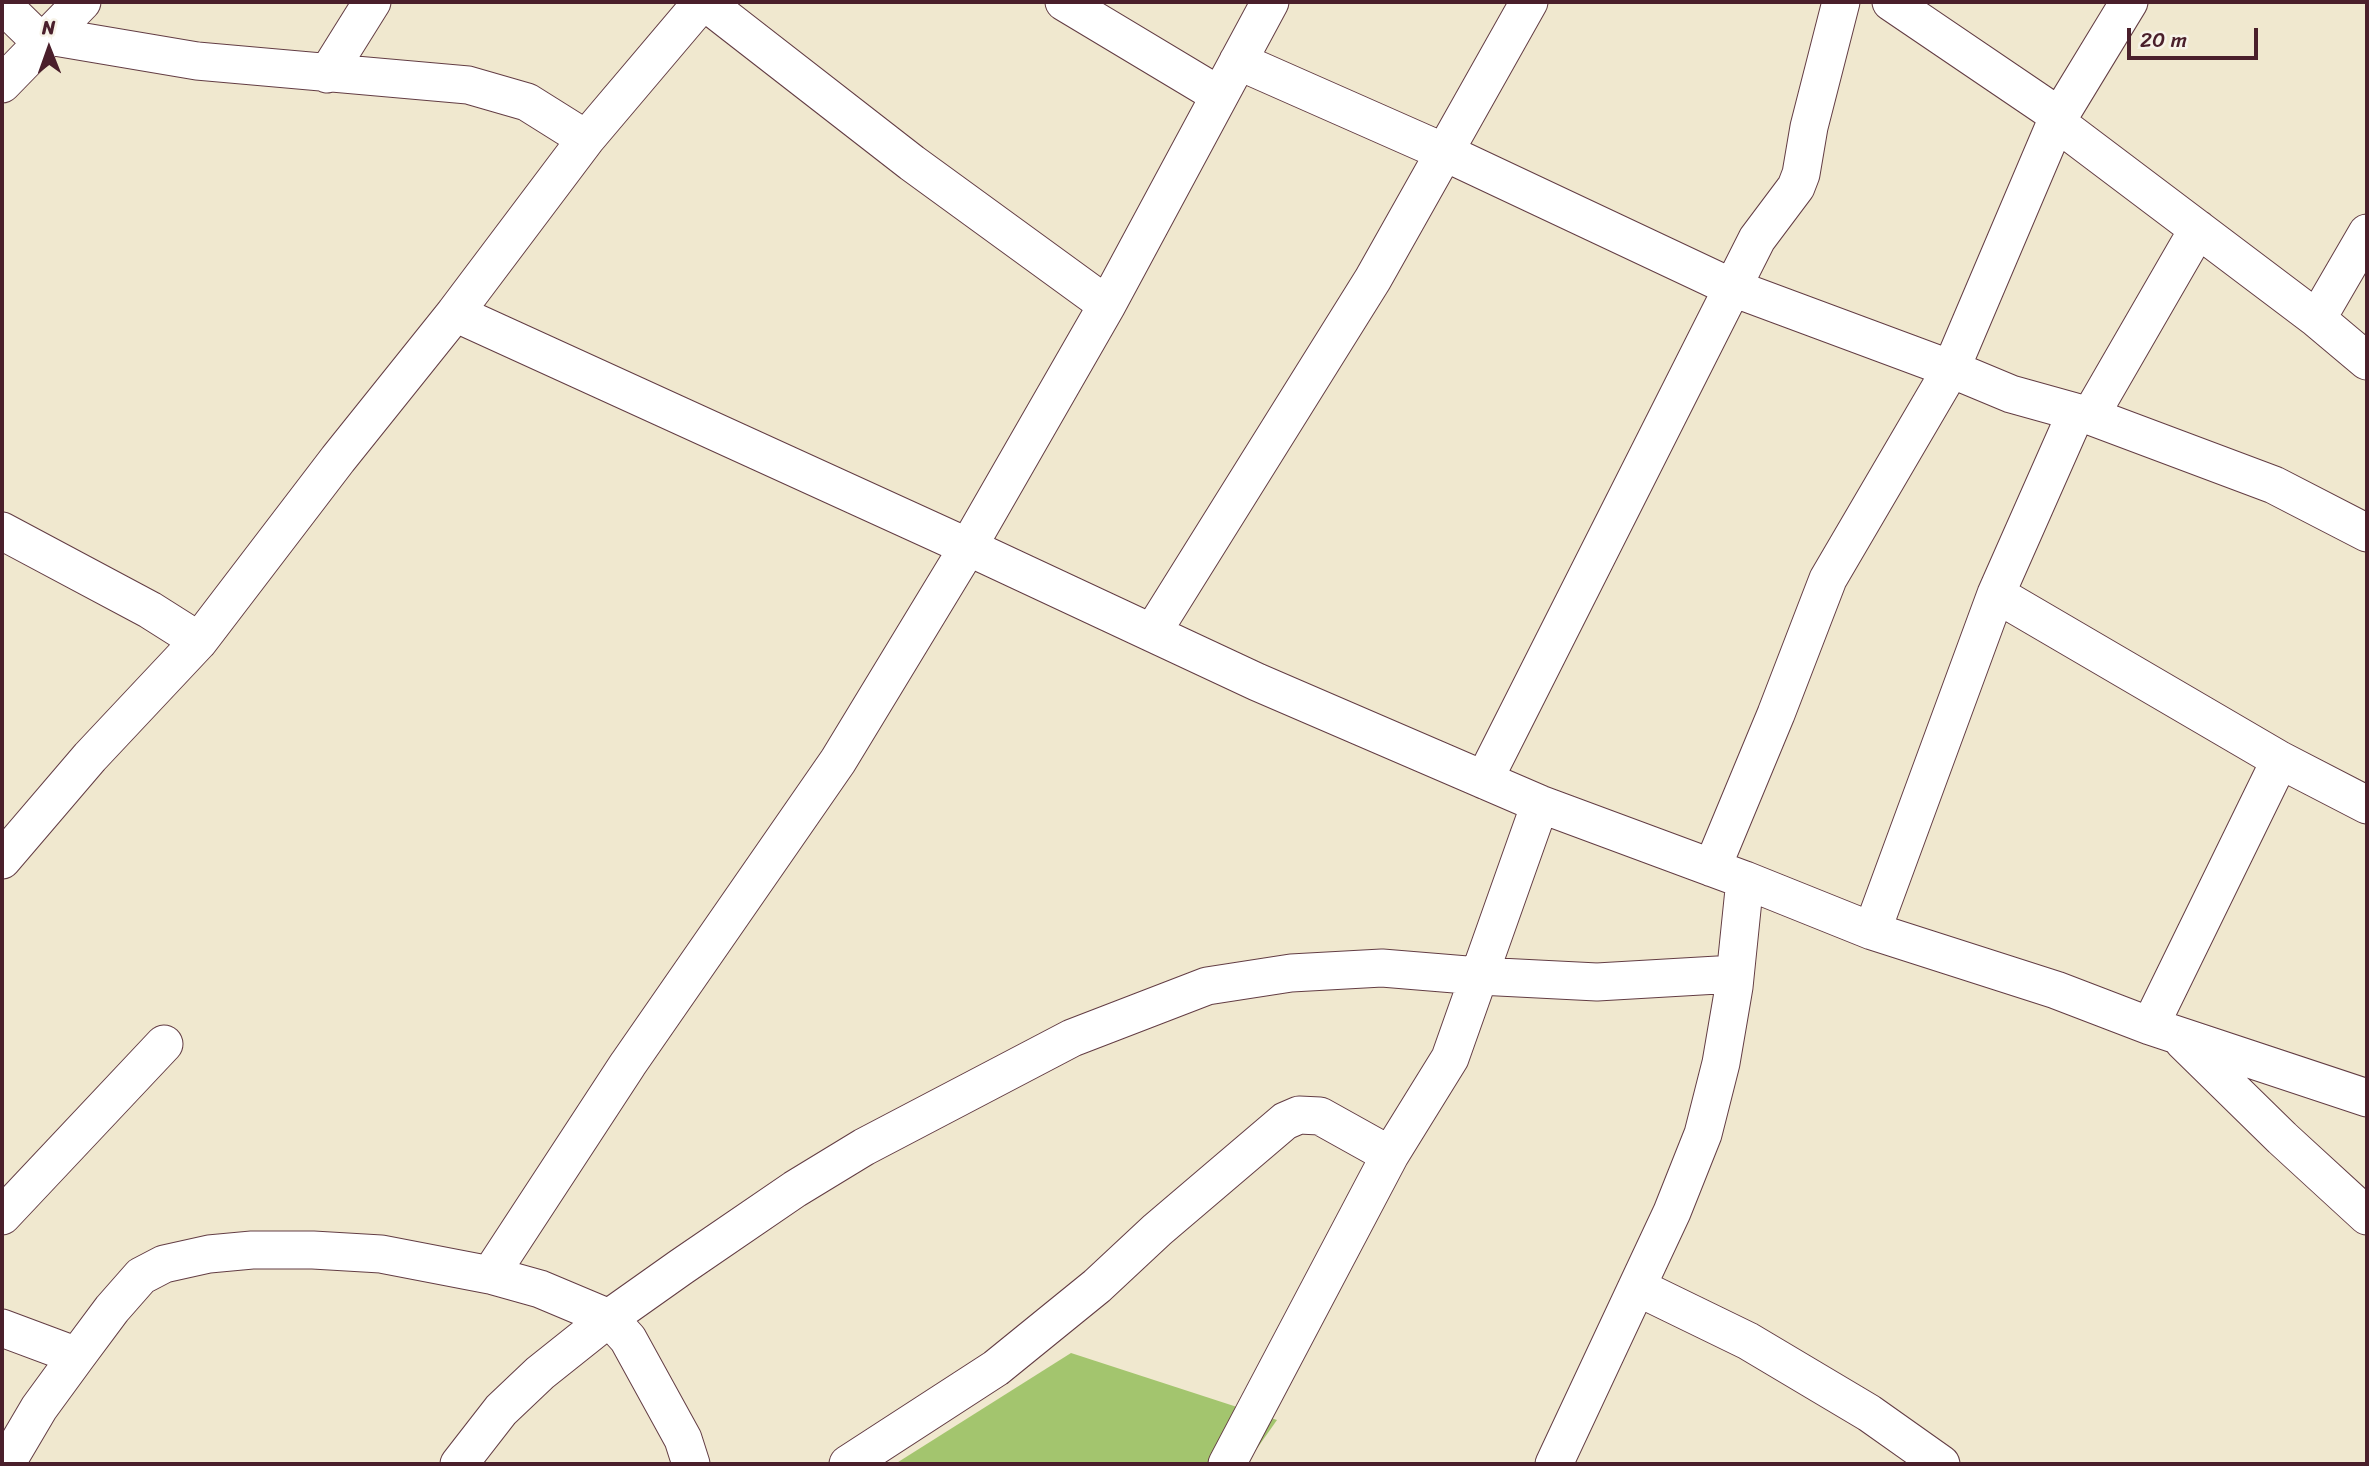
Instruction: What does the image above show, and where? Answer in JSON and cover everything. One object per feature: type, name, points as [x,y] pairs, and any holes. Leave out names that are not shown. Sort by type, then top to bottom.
[{"type":"street","points":[[2,84],[82,2]]},
{"type":"street","points":[[2,860],[90,757],[199,641],[338,459],[455,313],[586,139],[703,2],[934,179],[1107,304]]},
{"type":"street","points":[[1064,2],[1219,95]]},
{"type":"street","points":[[490,1275],[628,1064],[838,761],[968,547],[1107,304],[1270,2]]},
{"type":"street","points":[[1152,633],[1373,279],[1529,2]]},
{"type":"street","points":[[1485,780],[1757,239],[1796,187],[1842,2]]},
{"type":"street","points":[[1891,2],[2057,119],[2317,319],[2367,361]]},
{"type":"street","points":[[1555,1464],[1672,1212],[1703,1134],[1721,1063],[1735,974],[1728,874],[1776,714],[1828,579],[1951,369],[2057,119],[2129,2]]},
{"type":"street","points":[[2,4],[45,39],[197,61],[467,85],[527,103],[586,139]]},
{"type":"street","points":[[327,74],[363,5]]},
{"type":"street","points":[[1238,61],[1444,152],[1733,288],[2011,394],[2083,415],[2274,485],[2367,533]]},
{"type":"street","points":[[1872,931],[1996,594],[2083,415],[2198,229]]},
{"type":"street","points":[[2317,319],[2367,233]]},
{"type":"street","points":[[455,313],[1257,682],[1539,804],[1872,931],[2056,990],[2163,1030],[2367,1098]]},
{"type":"street","points":[[2,531],[150,610],[199,641]]},
{"type":"street","points":[[1996,594],[2280,760],[2367,805]]},
{"type":"street","points":[[2163,1030],[2280,760]]},
{"type":"street","points":[[1227,1464],[1390,1155],[1450,1058],[1539,804]]},
{"type":"street","points":[[459,1464],[511,1401],[540,1373],[609,1318],[796,1189],[864,1147],[1072,1038],[1207,986],[1291,973],[1382,968],[1597,982],[1735,974]]},
{"type":"street","points":[[2163,1030],[2367,1216]]},
{"type":"street","points":[[2,1216],[163,1044]]},
{"type":"street","points":[[848,1464],[996,1368],[1097,1286],[1157,1230],[1285,1121],[1299,1115],[1320,1116],[1390,1155]]},
{"type":"street","points":[[6,1464],[39,1408],[112,1309],[141,1276],[164,1264],[209,1254],[276,1250],[381,1254],[490,1275],[540,1290],[609,1318],[628,1339],[683,1439],[691,1464]]},
{"type":"street","points":[[1637,1287],[1759,1348],[1870,1413],[1941,1464]]},
{"type":"street","points":[[2,1328],[77,1356]]},
{"type":"green space","points":[[1071,1353],[1277,1420],[1246,1464],[895,1464]]}]
